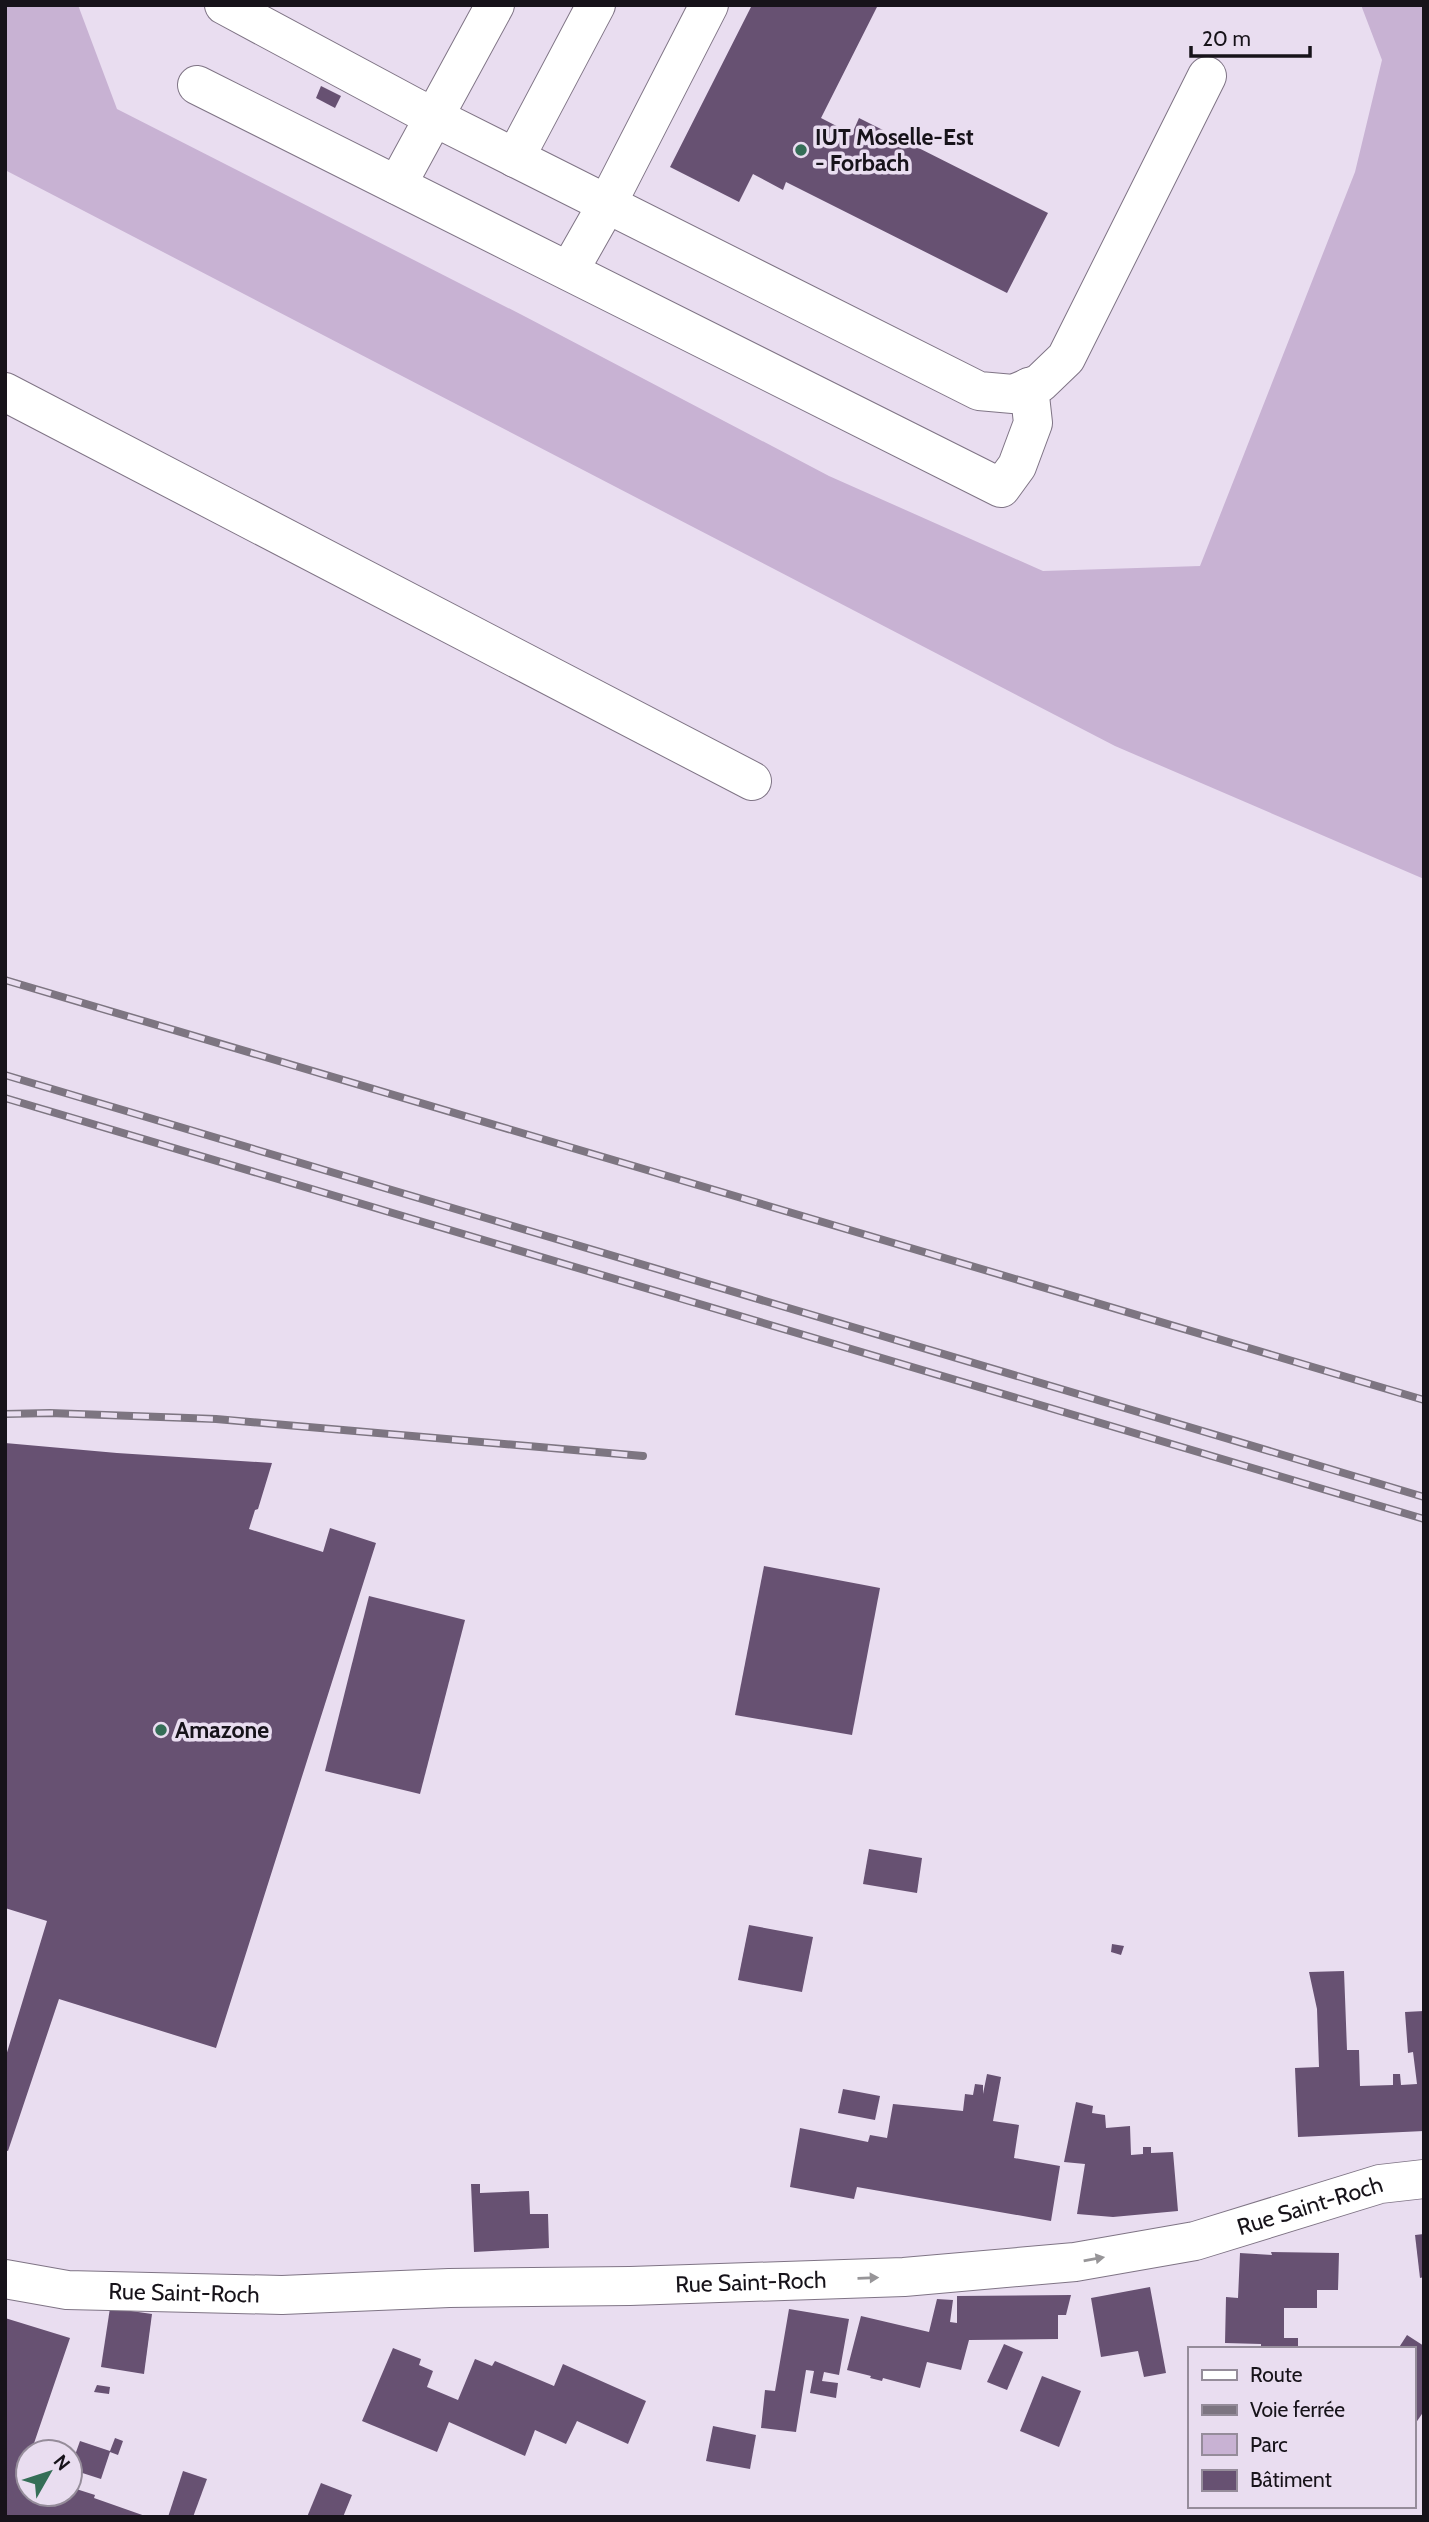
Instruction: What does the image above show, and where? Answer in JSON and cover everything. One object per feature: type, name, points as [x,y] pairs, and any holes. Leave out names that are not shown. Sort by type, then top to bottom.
[{"type":"street","points":[[224,5],[434,118],[979,391],[1013,394],[1040,383],[1066,359],[1206,76]]},
{"type":"street","points":[[397,185],[495,5]]},
{"type":"street","points":[[515,158],[596,5]]},
{"type":"street","points":[[569,271],[607,204],[709,5]]},
{"type":"street","points":[[197,85],[1001,488],[1017,466],[1033,423],[1029,387]]},
{"type":"street","points":[[5,392],[751,780]]},
{"type":"street","name":"Rue Saint-Roch","points":[[5,2279],[66,2290],[282,2295],[449,2288],[904,2277],[1075,2262],[1195,2241],[1380,2184],[1424,2179]]},
{"type":"green space","points":[[7,5],[78,5],[117,109],[524,316],[829,476],[1043,571],[1200,566],[1355,172],[1382,60],[1361,5],[1424,5],[1424,879],[1115,746],[5,170]]},
{"type":"building","name":"IUT Moselle-Est - Forbach","points":[[752,5],[878,5],[821,118],[852,134],[859,118],[1048,213],[1007,293],[786,182],[783,190],[753,174],[739,202],[670,167]]},
{"type":"building","points":[[321,86],[341,96],[335,108],[316,98]]},
{"type":"building","name":"Amazone","points":[[5,1443],[272,1463],[249,1529],[323,1552],[330,1528],[376,1543],[216,2048],[59,1999],[8,2151],[5,2150],[5,2059],[47,1921],[5,1908]]},
{"type":"building","points":[[764,1566],[880,1588],[852,1735],[735,1715]]},
{"type":"building","points":[[369,1596],[465,1620],[420,1794],[325,1771]]},
{"type":"building","points":[[869,1849],[922,1858],[917,1893],[863,1884]]},
{"type":"building","points":[[749,1925],[813,1937],[802,1992],[738,1980]]},
{"type":"building","points":[[1112,1944],[1124,1946],[1121,1955],[1111,1952]]},
{"type":"building","points":[[1344,1971],[1347,2050],[1359,2050],[1360,2086],[1393,2085],[1393,2074],[1400,2074],[1401,2085],[1417,2084],[1413,2052],[1408,2053],[1405,2012],[1424,2011],[1424,2131],[1298,2137],[1295,2068],[1319,2067],[1317,2009],[1309,1972]]},
{"type":"building","points":[[987,2074],[1001,2077],[993,2121],[1019,2125],[1014,2158],[1060,2166],[1051,2221],[857,2187],[854,2199],[790,2187],[800,2128],[868,2142],[870,2135],[887,2138],[893,2104],[963,2111],[965,2094],[973,2095],[975,2084],[983,2085],[983,2094]]},
{"type":"building","points":[[843,2089],[880,2096],[875,2120],[838,2113]]},
{"type":"building","points":[[1076,2102],[1093,2106],[1092,2113],[1105,2115],[1106,2128],[1130,2126],[1131,2155],[1143,2154],[1143,2147],[1151,2147],[1151,2153],[1173,2152],[1178,2211],[1113,2217],[1077,2214],[1085,2164],[1064,2162]]},
{"type":"building","points":[[471,2184],[480,2184],[480,2193],[529,2191],[530,2214],[548,2214],[549,2248],[474,2252]]},
{"type":"building","points":[[1424,2234],[1424,2277],[1420,2278],[1415,2235]]},
{"type":"building","points":[[1271,2252],[1339,2253],[1338,2290],[1317,2290],[1317,2308],[1284,2308],[1284,2338],[1298,2338],[1298,2347],[1225,2343],[1226,2297],[1238,2298],[1240,2253],[1272,2255]]},
{"type":"building","points":[[1150,2287],[1166,2373],[1144,2377],[1138,2351],[1101,2357],[1091,2298]]},
{"type":"building","points":[[1071,2295],[1066,2315],[1058,2315],[1058,2339],[969,2340],[961,2370],[927,2362],[920,2388],[883,2378],[882,2381],[847,2370],[861,2316],[929,2332],[937,2299],[953,2300],[950,2322],[957,2323],[957,2296]]},
{"type":"building","points":[[110,2308],[152,2314],[144,2374],[101,2367]]},
{"type":"building","points":[[789,2309],[849,2319],[839,2375],[824,2372],[822,2381],[838,2383],[836,2398],[810,2393],[814,2371],[806,2370],[796,2432],[761,2428],[765,2390],[775,2391]]},
{"type":"building","points":[[5,2318],[70,2338],[36,2438],[14,2438],[14,2508],[84,2508],[84,2491],[95,2495],[94,2498],[148,2517],[5,2517]]},
{"type":"building","points":[[1407,2335],[1424,2346],[1424,2411],[1415,2424],[1415,2347],[1399,2347]]},
{"type":"building","points":[[1004,2344],[1023,2352],[1007,2390],[987,2382]]},
{"type":"building","points":[[393,2348],[421,2359],[419,2365],[433,2371],[427,2387],[458,2400],[475,2359],[492,2366],[495,2361],[554,2386],[563,2364],[646,2401],[628,2444],[577,2421],[566,2444],[535,2430],[525,2456],[449,2422],[437,2452],[362,2421]]},
{"type":"building","points":[[1042,2376],[1081,2391],[1059,2447],[1020,2431]]},
{"type":"building","points":[[97,2385],[110,2387],[109,2394],[94,2392]]},
{"type":"building","points":[[713,2426],[756,2435],[750,2469],[706,2461]]},
{"type":"building","points":[[115,2438],[123,2441],[118,2455],[110,2452],[101,2479],[84,2474],[84,2442],[110,2451]]},
{"type":"building","points":[[183,2471],[207,2479],[193,2517],[168,2517]]},
{"type":"building","points":[[321,2483],[352,2495],[343,2517],[307,2517]]},
{"type":"railway","points":[[5,980],[1424,1400]]},
{"type":"railway","points":[[5,1075],[1424,1497]]},
{"type":"railway","points":[[5,1098],[1424,1519]]},
{"type":"railway","points":[[5,1414],[216,1419],[643,1456]]},
{"type":"place","name":"IUT Moselle-Est - Forbach","points":[[801,150]]},
{"type":"place","name":"Amazone","points":[[161,1730]]}]
